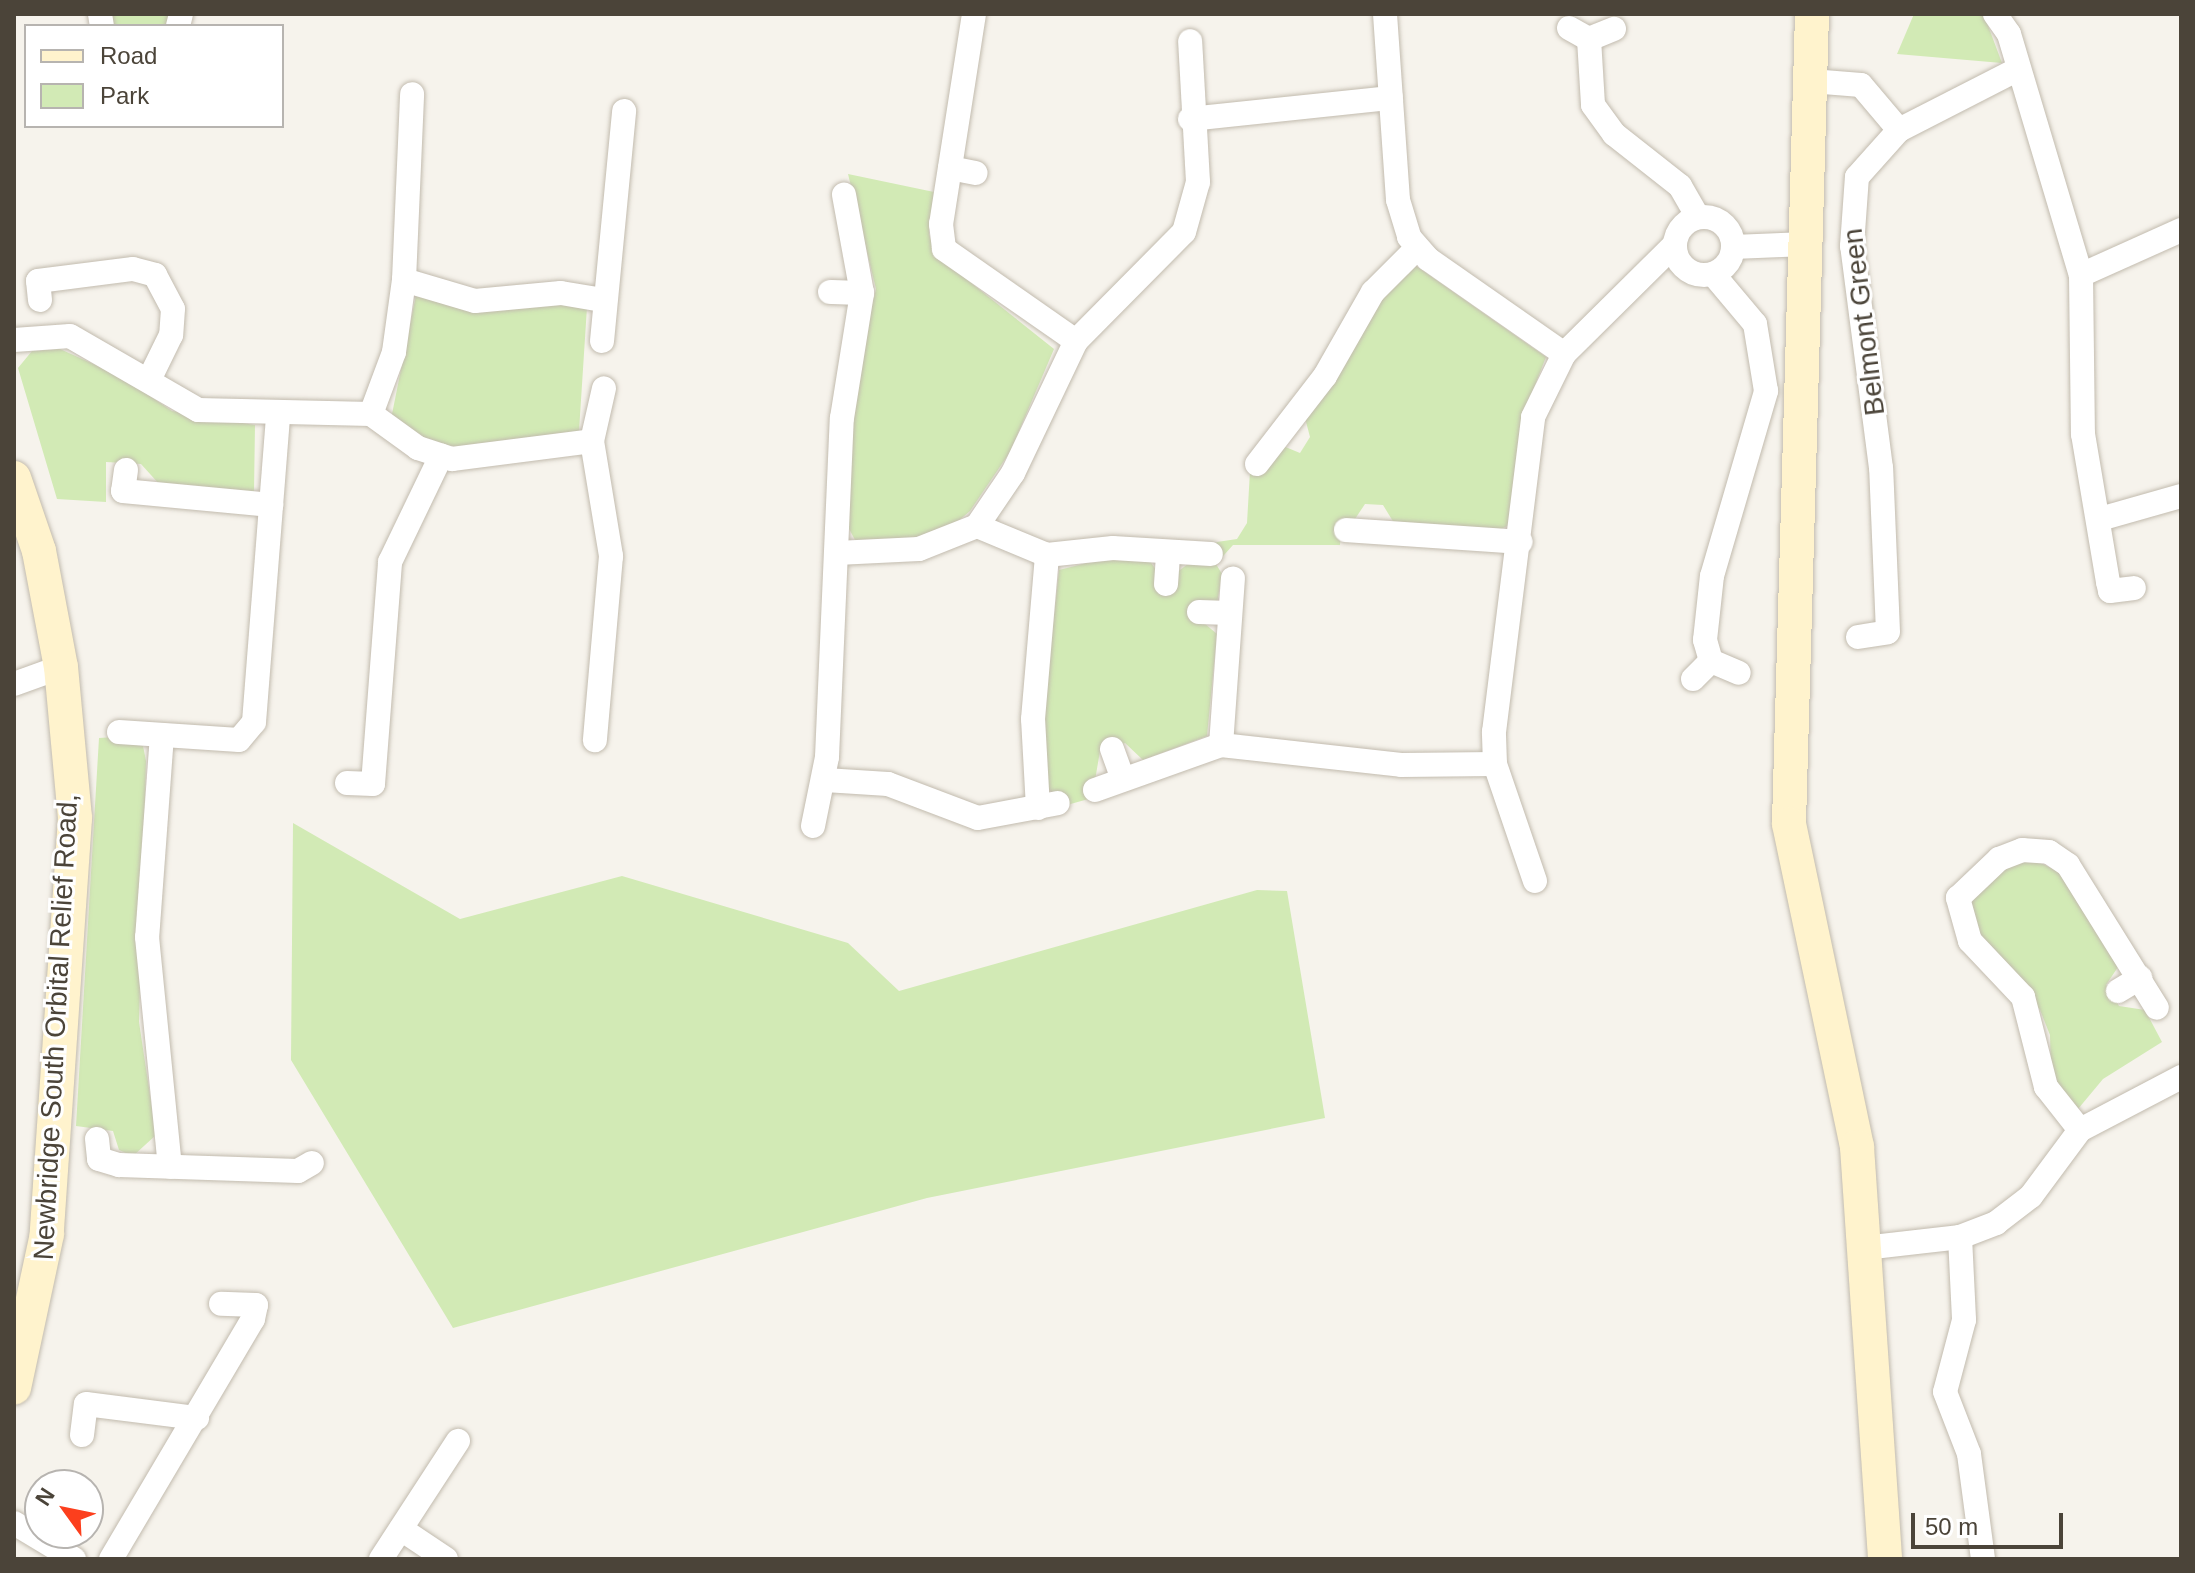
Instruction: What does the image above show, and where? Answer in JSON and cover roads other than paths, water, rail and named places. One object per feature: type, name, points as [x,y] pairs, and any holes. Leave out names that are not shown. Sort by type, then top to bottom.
[{"type":"street","points":[[974,14],[950,168],[944,249],[1076,341]]},
{"type":"street","points":[[1385,14],[1398,200],[1417,248],[1564,354]]},
{"type":"street","points":[[1812,14],[1789,824],[1857,1147],[1885,1559]]},
{"type":"street","points":[[1995,14],[2009,34],[2016,70],[2081,275],[2083,434],[2110,591],[2134,588]]},
{"type":"street","points":[[1614,29],[1579,33],[1593,105],[1614,134],[1680,186],[1698,217],[1723,224],[1733,247]]},
{"type":"street","points":[[837,553],[919,549],[977,526],[1013,473],[1076,341],[1184,232],[1198,182],[1190,119],[1190,41]]},
{"type":"street","name":"Belmont Green","points":[[1858,637],[1888,632],[1881,468],[1852,198],[1857,177],[1899,130],[2016,70]]},
{"type":"street","points":[[1811,81],[1861,85],[1899,130]]},
{"type":"street","points":[[371,414],[394,352],[404,280],[412,94]]},
{"type":"street","points":[[1190,119],[1391,98]]},
{"type":"street","points":[[602,341],[603,300],[614,268],[624,111]]},
{"type":"street","points":[[950,168],[976,173]]},
{"type":"street","points":[[813,826],[825,780],[827,634],[837,553],[842,418],[862,293],[844,195]]},
{"type":"street","points":[[1535,881],[1495,764],[1498,661],[1521,542],[1533,417],[1564,354],[1674,245],[1681,227],[1698,217]]},
{"type":"street","points":[[2081,275],[2181,230]]},
{"type":"street","points":[[1733,247],[1806,244]]},
{"type":"street","points":[[1674,245],[1686,270],[1713,274],[1755,324],[1766,376],[1761,418],[1712,576],[1705,640],[1711,661]]},
{"type":"street","points":[[1713,274],[1733,247]]},
{"type":"street","points":[[1257,464],[1294,440],[1373,292],[1417,248]]},
{"type":"street","points":[[40,300],[38,281],[133,269],[155,275],[173,309],[171,335],[149,380]]},
{"type":"street","points":[[404,280],[475,301],[561,293],[603,300]]},
{"type":"street","points":[[830,292],[862,293]]},
{"type":"street","points":[[14,340],[70,336],[149,380],[172,401],[198,410],[278,415],[371,414],[386,430],[441,456],[563,450],[592,441]]},
{"type":"street","points":[[595,740],[611,556],[592,441],[604,388]]},
{"type":"street","points":[[119,732],[239,740],[254,722],[278,415]]},
{"type":"street","points":[[347,783],[373,784],[390,562],[441,456]]},
{"type":"street","points":[[126,470],[123,491],[271,505]]},
{"type":"street","name":"Newbridge South Orbital Relief Road,","points":[[14,478],[39,551],[61,667],[75,818],[47,1234],[14,1388]]},
{"type":"street","points":[[2100,519],[2181,496]]},
{"type":"street","points":[[1346,530],[1374,521],[1521,542]]},
{"type":"street","points":[[977,526],[1047,555],[1113,548],[1168,555],[1211,554]]},
{"type":"street","points":[[825,780],[888,784],[978,818],[1048,805],[1033,719],[1047,555]]},
{"type":"street","points":[[1166,584],[1168,555]]},
{"type":"street","points":[[1221,745],[1233,578]]},
{"type":"street","points":[[1199,612],[1230,613]]},
{"type":"street","points":[[1711,661],[1739,673]]},
{"type":"street","points":[[1693,679],[1711,661]]},
{"type":"street","points":[[14,684],[61,667]]},
{"type":"street","points":[[162,735],[147,937],[170,1167]]},
{"type":"street","points":[[1095,790],[1221,745],[1401,765],[1495,764]]},
{"type":"street","points":[[1112,749],[1123,779]]},
{"type":"street","points":[[2080,1130],[2046,1087],[2023,997],[1970,941],[1958,898],[1999,859],[2022,850],[2049,852],[2068,865],[2157,1008]]},
{"type":"street","points":[[2118,991],[2140,978]]},
{"type":"street","points":[[1864,1248],[1960,1237],[2031,1196],[2080,1130],[2181,1079]]},
{"type":"street","points":[[97,1139],[99,1159],[170,1167],[298,1171],[312,1163]]},
{"type":"street","points":[[1960,1237],[1964,1320],[1945,1392],[1969,1454],[1983,1559]]},
{"type":"street","points":[[111,1559],[197,1418],[256,1305],[221,1304]]},
{"type":"street","points":[[82,1435],[86,1404],[197,1418]]},
{"type":"street","points":[[381,1559],[458,1441]]},
{"type":"street","points":[[14,1523],[74,1559]]},
{"type":"street","points":[[401,1529],[446,1559]]}]
